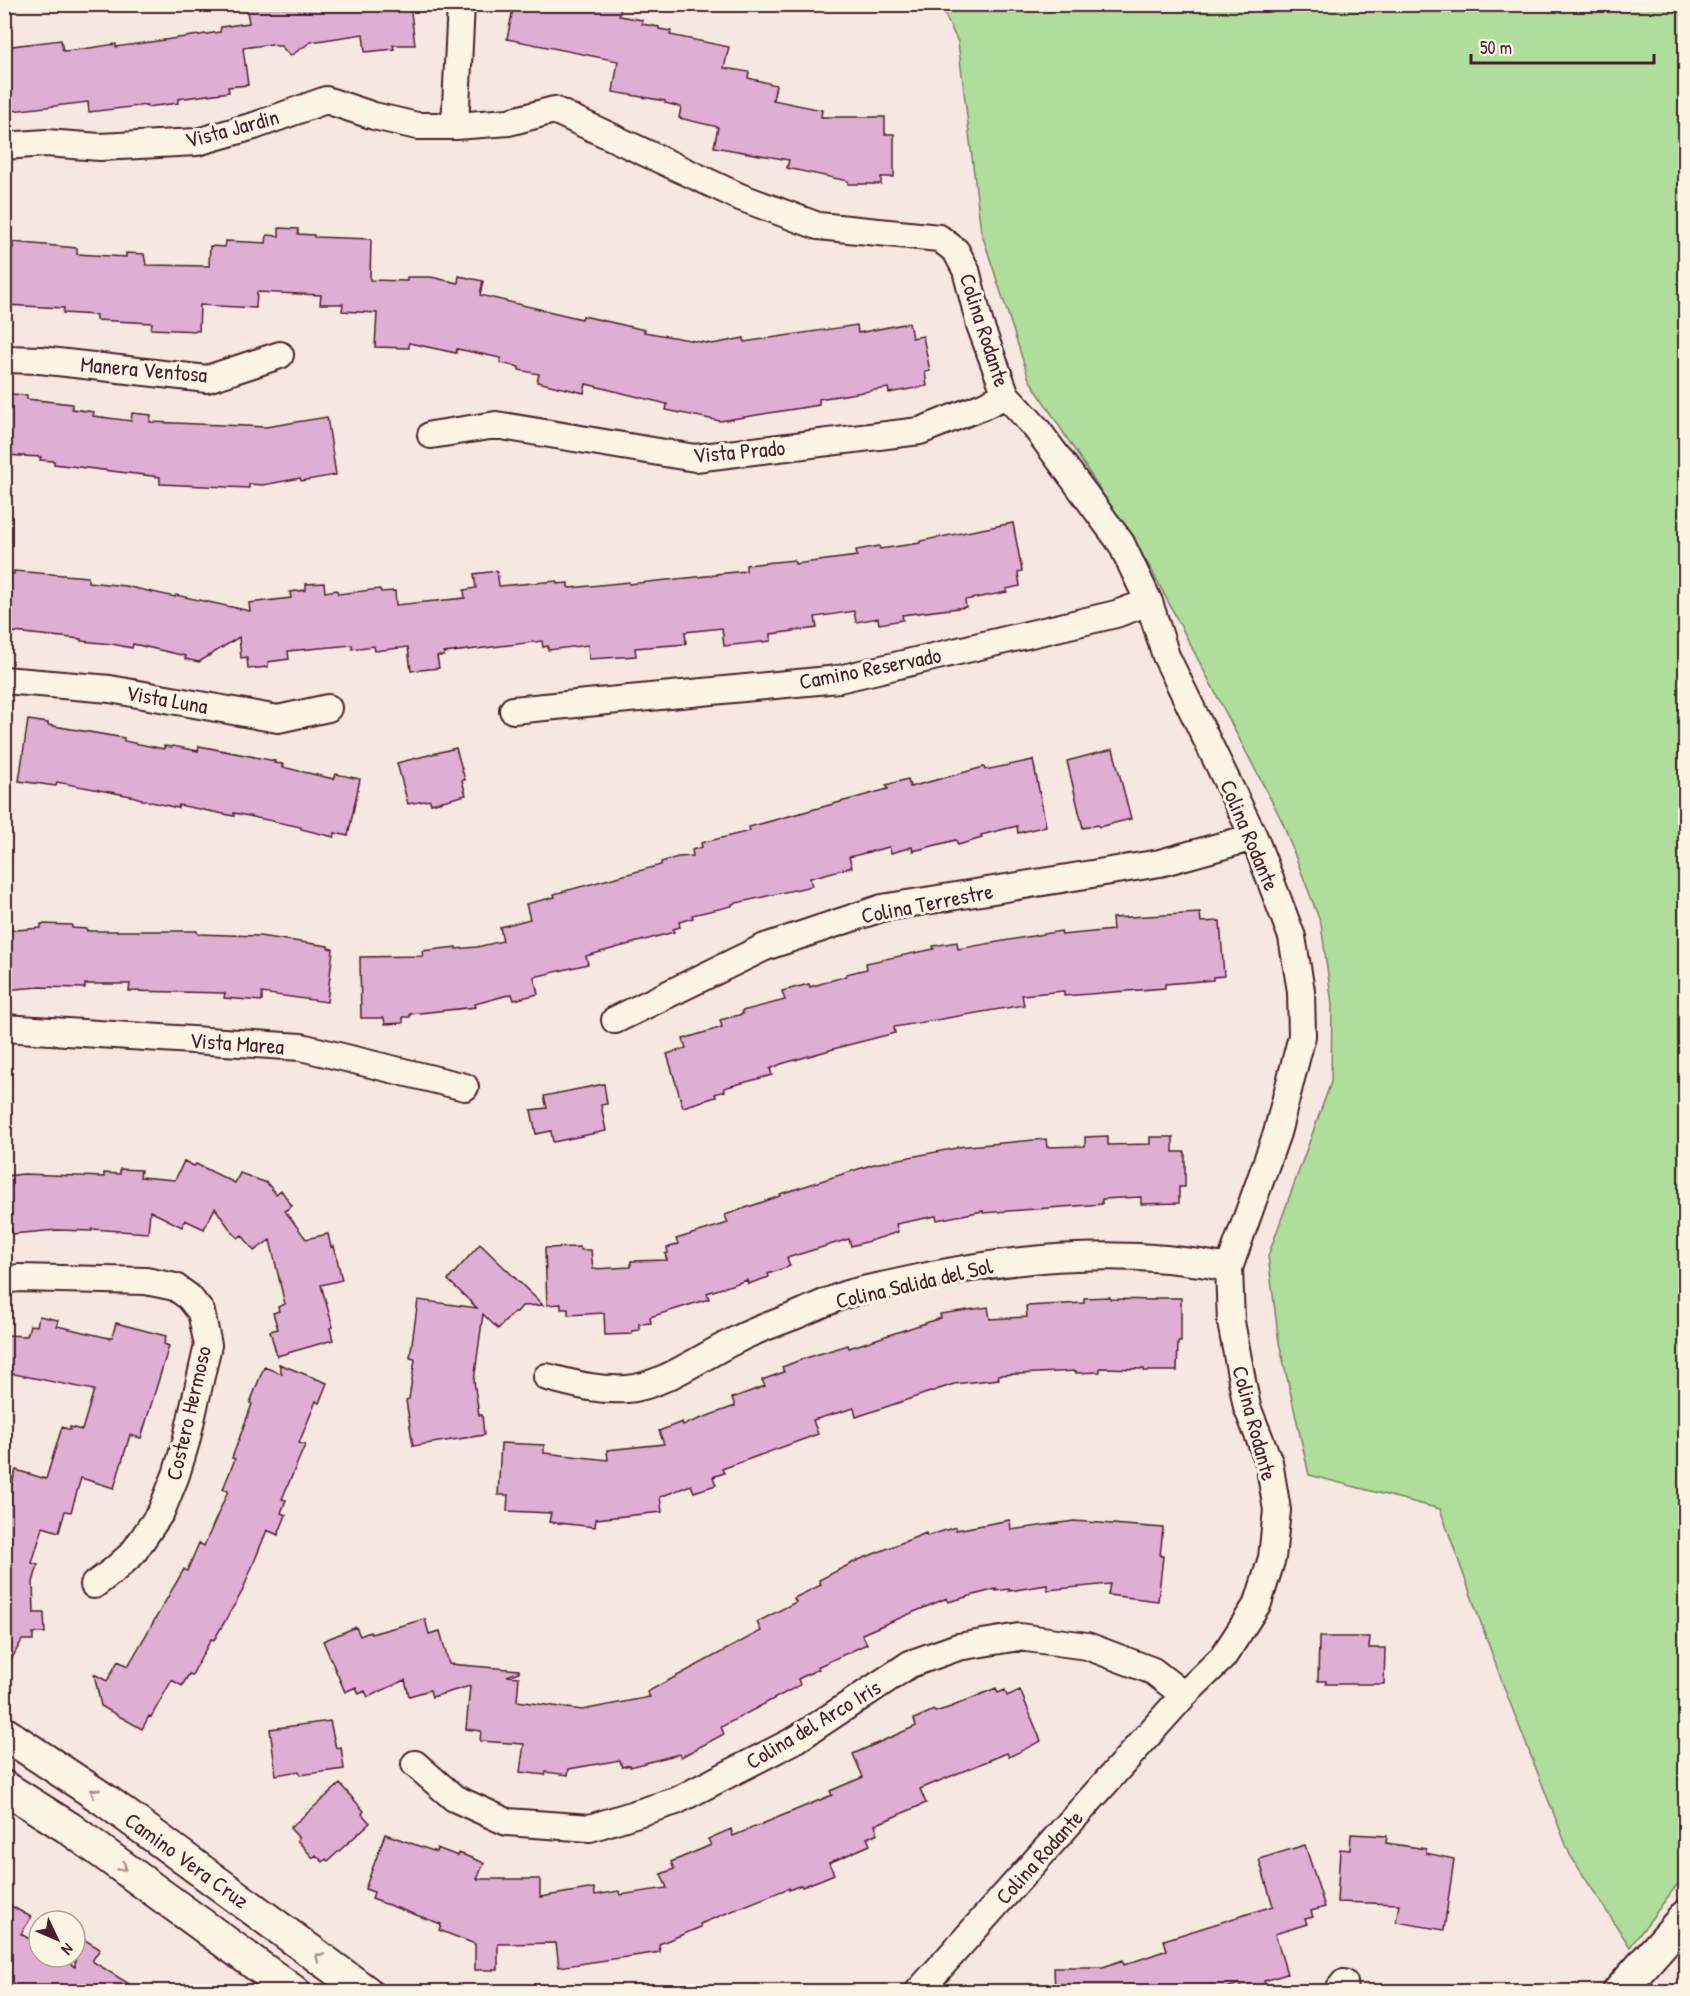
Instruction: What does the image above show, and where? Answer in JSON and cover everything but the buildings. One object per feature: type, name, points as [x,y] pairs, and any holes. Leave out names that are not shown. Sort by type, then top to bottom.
[{"type":"main road","name":"Camino Vera Cruz","points":[[4,1733],[105,1800],[366,1992]]},
{"type":"main road","name":"Camino Vera Cruz","points":[[4,1787],[69,1828],[294,1992]]},
{"type":"main road","points":[[1619,1992],[1686,1916]]},
{"type":"street","points":[[455,126],[461,4]]},
{"type":"street","name":"Vista Jardin","points":[[4,146],[46,142],[100,147],[197,142],[254,126],[326,100],[374,116],[417,126],[455,126]]},
{"type":"street","name":"Colina Rodante","points":[[455,126],[509,122],[554,110],[740,197],[818,226],[939,238],[956,251],[966,270],[980,325],[1006,395],[1036,428],[1121,543],[1149,602],[1166,656],[1254,837],[1292,937],[1301,991],[1302,1036],[1277,1133],[1229,1268],[1231,1322],[1247,1407],[1269,1462],[1277,1510],[1272,1558],[1258,1603],[1223,1657],[1185,1695],[918,1992]]},
{"type":"street","name":"Manera Ventosa","points":[[4,359],[40,360],[207,379],[280,355]]},
{"type":"street","name":"Vista Prado","points":[[431,435],[496,425],[695,458],[920,431],[1006,395]]},
{"type":"street","name":"Camino Reservado","points":[[513,710],[839,679],[1116,614],[1149,602]]},
{"type":"street","name":"Vista Luna","points":[[4,680],[110,689],[278,719],[328,708]]},
{"type":"street","name":"Colina Terrestre","points":[[615,1020],[765,947],[882,908],[1160,863],[1254,837]]},
{"type":"street","name":"Vista Marea","points":[[4,1028],[301,1047],[465,1087]]},
{"type":"street","name":"Colina Salida del Sol","points":[[546,1377],[598,1390],[629,1389],[648,1385],[739,1338],[847,1294],[938,1273],[1011,1262],[1078,1257],[1144,1257],[1194,1261],[1229,1268]]},
{"type":"street","name":"Costero Hermoso","points":[[4,1280],[19,1278],[146,1281],[175,1287],[189,1297],[201,1312],[208,1345],[177,1475],[161,1512],[133,1553],[94,1585]]},
{"type":"street","name":"Colina del Arco Iris","points":[[416,1764],[454,1798],[507,1822],[590,1828],[676,1801],[797,1739],[910,1664],[958,1647],[1019,1637],[1087,1646],[1153,1671],[1185,1695]]},
{"type":"green space","points":[[940,5],[1685,5],[1686,1873],[1630,1947],[1570,1855],[1505,1690],[1440,1509],[1309,1475],[1279,1342],[1268,1256],[1331,1082],[1332,1004],[1321,924],[1282,821],[1151,569],[1029,379],[981,231],[958,42]]}]
